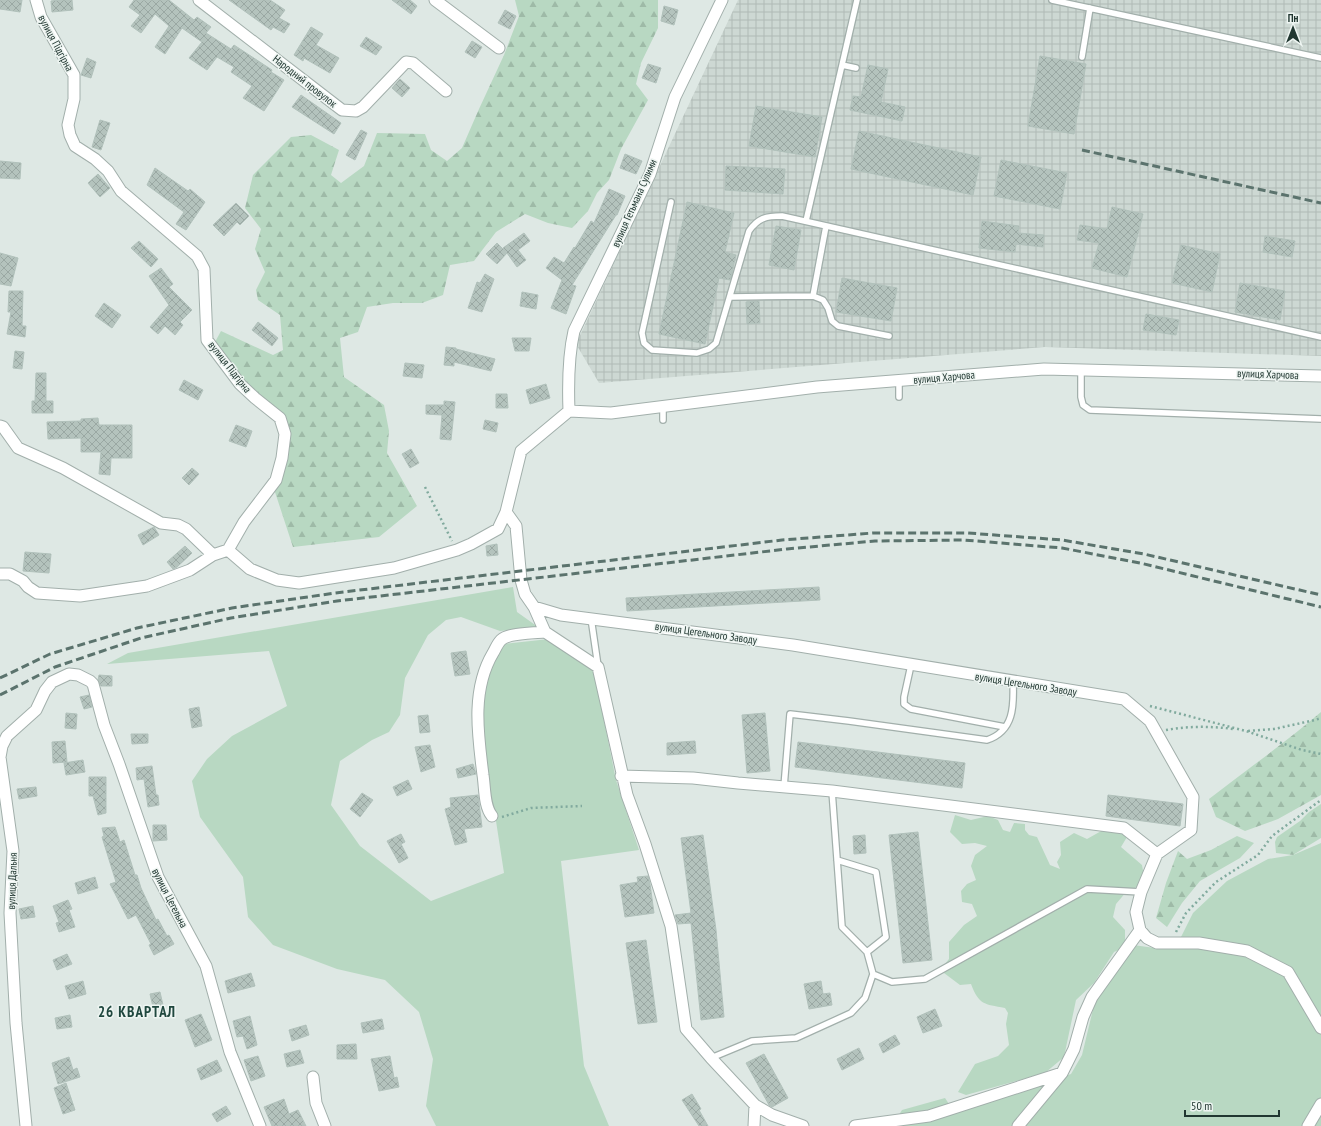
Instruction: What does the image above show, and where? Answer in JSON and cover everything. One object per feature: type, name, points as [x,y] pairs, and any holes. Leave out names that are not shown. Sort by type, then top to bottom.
[{"type":"street","name":"вулиця Підгірна","points":[[36,0],[41,17],[74,75],[74,99],[68,125],[70,135],[75,146],[95,159],[108,170],[121,191],[197,256],[204,269],[207,340],[240,384],[280,418],[285,434],[282,458],[276,480],[244,522],[228,550]]},
{"type":"street","name":"Народний провулок","points":[[199,0],[342,110],[356,111],[363,107],[406,62],[413,63],[446,91]]},
{"type":"street","points":[[435,0],[499,48]]},
{"type":"street","name":"вулиця Гетьмана Сулими","points":[[569,411],[568,391],[571,344],[574,331],[650,174],[675,97],[722,0]]},
{"type":"street","name":"вулиця Харчова","points":[[569,411],[611,413],[817,387],[1044,369],[1321,376]]},
{"type":"street","points":[[0,574],[10,574],[23,581],[28,587],[37,593],[80,596],[147,586],[190,570],[213,555],[228,550],[250,569],[277,580],[299,583],[394,568],[457,550],[480,540],[498,529],[506,512],[521,451],[569,411]]},
{"type":"street","points":[[0,426],[3,427],[18,448],[63,468],[161,523],[178,525],[186,529],[213,555]]},
{"type":"street","points":[[506,512],[516,526],[521,580],[525,594],[534,607],[545,632],[598,667],[626,795],[645,844],[671,926],[686,1029],[755,1105],[772,1115],[803,1126]]},
{"type":"street","name":"вулиця Цегельного Заводу","points":[[534,607],[561,615],[793,645],[1124,699],[1150,721],[1193,797],[1191,830],[1157,854]]},
{"type":"street","points":[[492,816],[489,813],[485,793],[478,728],[479,691],[488,662],[501,640],[513,635],[545,632]]},
{"type":"street","name":"вулиця Дальня","points":[[26,1126],[16,1023],[10,913],[13,851],[0,757],[2,746],[7,736],[36,710],[48,686],[52,682],[69,674],[78,675]]},
{"type":"street","name":"вулиця Цегельна","points":[[78,675],[93,684],[104,726],[119,764],[158,877],[206,966],[230,1052],[258,1125]]},
{"type":"street","points":[[621,776],[693,778],[832,791],[1124,828],[1157,854],[1141,892],[1136,912],[1140,930],[1147,938],[1157,943],[1199,943],[1247,951],[1288,972],[1321,1028]]},
{"type":"street","points":[[1018,1126],[1062,1073],[1074,1049],[1083,1017],[1092,997],[1140,930]]},
{"type":"street","points":[[856,1126],[929,1116],[1062,1073]]},
{"type":"street","points":[[313,1077],[316,1103],[325,1126]]},
{"type":"street","points":[[1308,1126],[1321,1104]]},
{"type":"street","points":[[754,1126],[755,1105]]},
{"type":"lane","points":[[806,221],[857,0]]},
{"type":"lane","points":[[1054,0],[1321,58]]},
{"type":"lane","points":[[1082,57],[1090,8]]},
{"type":"lane","points":[[842,65],[856,68]]},
{"type":"lane","points":[[671,202],[642,333],[644,342],[652,350],[696,353],[709,349],[716,342],[749,231],[754,223],[769,216],[782,216],[806,221],[1321,337]]},
{"type":"lane","points":[[813,296],[826,226]]},
{"type":"lane","points":[[730,297],[813,296],[823,300],[828,308],[832,320],[838,326],[889,336]]},
{"type":"lane","points":[[1081,370],[1081,397],[1083,405],[1090,410],[1321,419]]},
{"type":"lane","points":[[899,380],[899,397]]},
{"type":"lane","points":[[662,420],[663,406]]},
{"type":"lane","points":[[591,618],[598,667]]},
{"type":"lane","points":[[911,665],[904,697],[904,704],[911,709],[1004,727]]},
{"type":"lane","points":[[784,787],[790,714],[987,740],[996,737],[1011,716],[1014,706],[1013,682]]},
{"type":"lane","points":[[711,1058],[752,1041],[796,1038],[851,1013],[865,998],[873,974],[867,952],[842,927],[832,791]]},
{"type":"lane","points":[[838,860],[876,872],[886,937],[867,952]]},
{"type":"lane","points":[[873,974],[892,982],[925,979],[1087,889],[1141,892]]},
{"type":"path","points":[[425,487],[457,550]]},
{"type":"path","points":[[1147,705],[1246,731],[1302,750],[1321,754]]},
{"type":"path","points":[[1156,732],[1180,728],[1214,727],[1246,731],[1274,729],[1321,718]]},
{"type":"path","points":[[1170,943],[1186,913],[1216,882],[1258,855],[1272,836],[1321,800]]},
{"type":"path","points":[[492,816],[499,818],[531,808],[582,806]]},
{"type":"shaded area","points":[[738,0],[1321,0],[1321,356],[1045,347],[599,383],[576,344]]},
{"type":"green space","points":[[515,0],[658,0],[658,28],[641,63],[636,84],[648,100],[621,149],[609,180],[597,193],[588,211],[572,228],[548,223],[525,214],[496,232],[474,261],[450,265],[443,295],[422,303],[393,303],[367,307],[358,332],[340,338],[344,377],[384,405],[389,431],[387,453],[417,506],[379,537],[293,547],[274,489],[289,434],[260,395],[245,381],[215,342],[221,331],[273,355],[283,350],[280,315],[258,300],[256,290],[265,272],[255,249],[261,229],[245,208],[253,175],[291,137],[311,135],[339,150],[331,175],[341,183],[364,166],[377,133],[425,134],[431,150],[447,161],[462,148],[504,55],[519,16]]},
{"type":"green space","points":[[513,587],[517,612],[538,627],[500,631],[461,617],[446,620],[428,635],[405,678],[400,715],[389,732],[372,740],[340,761],[331,805],[360,846],[431,901],[504,873],[496,821],[489,793],[482,730],[484,691],[492,665],[504,644],[549,639],[594,671],[616,780],[639,850],[561,861],[584,1066],[609,1126],[436,1126],[426,1106],[433,1059],[419,1012],[385,980],[337,969],[273,945],[248,917],[243,877],[200,817],[192,781],[207,759],[232,736],[287,706],[269,651],[107,664],[128,653]]},
{"type":"green space","points":[[1321,712],[1321,795],[1278,819],[1245,831],[1216,817],[1209,799]]},
{"type":"green space","points":[[1321,804],[1321,838],[1293,855],[1276,853],[1275,842],[1277,837]]},
{"type":"green space","points":[[955,815],[971,820],[988,816],[998,820],[1003,830],[1010,832],[1014,823],[1025,824],[1025,830],[1029,835],[1037,837],[1050,865],[1060,869],[1057,862],[1061,855],[1060,842],[1074,833],[1087,839],[1103,830],[1121,832],[1127,837],[1121,847],[1142,865],[1144,876],[1137,887],[1127,891],[1116,904],[1113,917],[1125,930],[1125,947],[1114,952],[1094,983],[1076,1000],[1064,1057],[1045,1073],[966,1095],[958,1092],[975,1064],[998,1056],[1009,1045],[1006,1024],[1008,1013],[1005,1008],[987,1004],[980,1000],[971,984],[960,985],[940,970],[949,959],[949,942],[964,925],[977,916],[972,904],[962,902],[961,891],[967,884],[976,880],[971,866],[975,855],[987,846],[975,843],[962,844],[950,832]]},
{"type":"green space","points":[[1237,836],[1254,843],[1240,858],[1200,881],[1182,903],[1167,927],[1156,918],[1166,883],[1178,851],[1187,859],[1211,850]]},
{"type":"green space","points":[[1321,843],[1321,1126],[892,1126],[902,1110],[945,1098],[955,1113],[1071,1074],[1082,1055],[1095,1001],[1133,945],[1155,948],[1176,947],[1193,913],[1227,881],[1268,859],[1293,855]]},
{"type":"building","points":[[0,0],[22,0],[20,12],[0,9]]},
{"type":"building","points":[[72,0],[73,10],[52,12],[51,1]]},
{"type":"building","points":[[134,0],[169,0],[194,20],[197,17],[211,27],[206,33],[231,49],[234,45],[272,70],[271,72],[284,80],[264,111],[243,98],[252,86],[231,72],[234,67],[217,57],[207,70],[189,58],[202,42],[182,28],[165,54],[155,47],[169,26],[155,14],[141,33],[131,26],[140,15],[129,7]]},
{"type":"building","points":[[229,0],[270,0],[285,10],[279,18],[290,24],[284,33],[273,27],[271,30]]},
{"type":"building","points":[[392,0],[410,0],[417,6],[411,14]]},
{"type":"building","points":[[664,6],[678,10],[674,25],[661,21]]},
{"type":"building","points":[[505,10],[516,16],[510,29],[498,23]]},
{"type":"building","points":[[311,27],[323,34],[316,45],[339,58],[330,73],[304,58],[303,61],[294,55]]},
{"type":"building","points":[[366,37],[382,47],[376,55],[360,46]]},
{"type":"building","points":[[472,41],[482,47],[475,58],[465,52]]},
{"type":"building","points":[[1040,56],[1086,64],[1074,134],[1028,126]]},
{"type":"building","points":[[87,58],[96,62],[91,78],[81,75]]},
{"type":"building","points":[[648,64],[661,68],[656,83],[642,78]]},
{"type":"building","points":[[868,65],[888,69],[881,102],[905,107],[902,121],[850,110],[853,96],[861,97]]},
{"type":"building","points":[[400,79],[410,88],[402,97],[392,88]]},
{"type":"building","points":[[301,95],[341,123],[334,134],[292,107]]},
{"type":"building","points":[[756,106],[822,117],[815,157],[749,146]]},
{"type":"building","points":[[100,120],[110,123],[101,150],[92,147]]},
{"type":"building","points":[[361,130],[367,133],[355,160],[346,155]]},
{"type":"building","points":[[859,131],[981,157],[973,195],[851,169]]},
{"type":"building","points":[[625,154],[642,161],[636,174],[620,168]]},
{"type":"building","points":[[1001,160],[1067,173],[1060,209],[994,196]]},
{"type":"building","points":[[0,161],[21,163],[20,179],[0,178]]},
{"type":"building","points":[[726,166],[785,169],[783,194],[725,190]]},
{"type":"building","points":[[155,168],[188,191],[190,189],[205,202],[186,230],[176,224],[184,212],[147,185]]},
{"type":"building","points":[[98,174],[110,188],[100,197],[88,183]]},
{"type":"building","points":[[609,189],[625,196],[617,215],[572,285],[576,286],[566,314],[551,308],[562,280],[546,268],[554,257],[564,263],[591,221],[594,223]]},
{"type":"building","points":[[687,202],[734,213],[725,252],[736,255],[730,280],[719,278],[705,344],[659,334]]},
{"type":"building","points":[[236,203],[249,216],[240,225],[237,222],[224,236],[213,225]]},
{"type":"building","points":[[1112,207],[1143,214],[1127,277],[1092,268],[1099,243],[1077,240],[1080,225],[1107,229]]},
{"type":"building","points":[[982,221],[1019,226],[1018,233],[1044,235],[1043,247],[1016,244],[1015,252],[979,248]]},
{"type":"building","points":[[776,226],[801,230],[794,270],[769,265]]},
{"type":"building","points":[[524,233],[530,241],[518,250],[526,260],[517,267],[507,253],[497,264],[486,254],[497,243],[505,251],[503,248]]},
{"type":"building","points":[[1265,236],[1295,241],[1292,257],[1263,252]]},
{"type":"building","points":[[139,241],[158,259],[151,267],[131,248]]},
{"type":"building","points":[[1181,245],[1220,254],[1212,292],[1172,283]]},
{"type":"building","points":[[0,253],[18,258],[11,286],[0,284]]},
{"type":"building","points":[[161,268],[173,284],[169,287],[192,310],[180,322],[183,325],[175,335],[165,326],[158,334],[150,327],[169,305],[149,276]]},
{"type":"building","points":[[485,274],[494,279],[482,312],[468,308],[477,282],[480,283]]},
{"type":"building","points":[[842,278],[897,288],[891,321],[836,312]]},
{"type":"building","points":[[1240,283],[1285,291],[1280,320],[1235,312]]},
{"type":"building","points":[[9,291],[23,291],[22,326],[26,326],[25,337],[7,334],[11,312],[8,312]]},
{"type":"building","points":[[522,292],[538,295],[536,309],[520,306]]},
{"type":"building","points":[[759,301],[760,323],[747,324],[746,302]]},
{"type":"building","points":[[104,303],[121,315],[112,328],[95,316]]},
{"type":"building","points":[[1146,314],[1179,320],[1176,335],[1143,330]]},
{"type":"building","points":[[258,322],[278,338],[272,346],[252,330]]},
{"type":"building","points":[[512,338],[531,338],[529,351],[515,351]]},
{"type":"building","points":[[446,347],[456,348],[495,359],[491,371],[454,362],[454,366],[444,365]]},
{"type":"building","points":[[15,351],[24,352],[22,369],[13,368]]},
{"type":"building","points":[[405,363],[424,365],[422,378],[403,376]]},
{"type":"building","points":[[36,373],[46,373],[46,401],[53,401],[53,413],[32,413],[32,401],[35,401]]},
{"type":"building","points":[[184,380],[203,390],[198,400],[179,390]]},
{"type":"building","points":[[546,384],[550,398],[530,404],[526,390]]},
{"type":"building","points":[[496,394],[507,394],[508,408],[496,408]]},
{"type":"building","points":[[444,401],[455,402],[451,440],[440,439],[442,415],[426,414],[426,405],[444,405]]},
{"type":"building","points":[[98,418],[99,425],[132,425],[132,458],[111,458],[110,475],[99,474],[101,452],[81,452],[81,438],[48,439],[47,422],[81,421],[81,419]]},
{"type":"building","points":[[485,420],[498,423],[496,432],[483,429]]},
{"type":"building","points":[[236,425],[252,431],[246,447],[229,441]]},
{"type":"building","points":[[411,449],[419,463],[410,468],[402,454]]},
{"type":"building","points":[[192,468],[199,474],[189,485],[182,478]]},
{"type":"building","points":[[154,527],[159,535],[143,545],[138,535]]},
{"type":"building","points":[[497,544],[498,555],[487,556],[486,546]]},
{"type":"building","points":[[185,546],[192,553],[173,569],[167,562]]},
{"type":"building","points":[[25,552],[51,554],[49,573],[23,571]]},
{"type":"building","points":[[819,587],[820,600],[627,611],[626,598]]},
{"type":"building","points":[[466,651],[470,674],[455,676],[451,653]]},
{"type":"building","points":[[99,675],[112,676],[112,686],[101,686],[98,680]]},
{"type":"building","points":[[89,695],[92,707],[84,709],[80,697]]},
{"type":"building","points":[[199,707],[202,726],[192,728],[189,709]]},
{"type":"building","points":[[66,713],[77,714],[76,729],[65,728]]},
{"type":"building","points":[[765,713],[770,771],[747,773],[742,715]]},
{"type":"building","points":[[428,715],[430,732],[420,733],[418,716]]},
{"type":"building","points":[[131,734],[148,734],[148,743],[132,744]]},
{"type":"building","points":[[65,741],[67,762],[53,763],[52,742]]},
{"type":"building","points":[[695,741],[696,753],[667,755],[667,743]]},
{"type":"building","points":[[798,742],[965,763],[962,788],[795,767]]},
{"type":"building","points":[[430,745],[435,767],[421,772],[415,747]]},
{"type":"building","points":[[83,760],[85,772],[66,775],[64,763]]},
{"type":"building","points":[[473,764],[476,774],[458,778],[456,769]]},
{"type":"building","points":[[152,766],[159,805],[148,807],[144,779],[137,780],[136,768]]},
{"type":"building","points":[[89,777],[106,777],[106,813],[98,815],[93,796],[89,796]]},
{"type":"building","points":[[408,780],[412,789],[397,796],[393,787]]},
{"type":"building","points":[[36,787],[37,796],[19,799],[17,789]]},
{"type":"building","points":[[362,793],[373,800],[360,817],[350,809]]},
{"type":"building","points":[[478,795],[482,827],[464,829],[467,842],[455,845],[445,809],[451,807],[450,798]]},
{"type":"building","points":[[1108,795],[1183,804],[1180,826],[1106,816]]},
{"type":"building","points":[[153,825],[166,825],[167,840],[153,841]]},
{"type":"building","points":[[115,827],[120,842],[124,840],[135,875],[137,875],[141,888],[156,920],[158,919],[167,936],[169,935],[174,944],[154,955],[149,945],[151,944],[136,915],[128,919],[110,884],[116,882],[102,837],[104,836],[102,828]]},
{"type":"building","points":[[918,832],[932,960],[903,963],[889,835]]},
{"type":"building","points":[[401,834],[405,842],[401,844],[408,858],[399,863],[387,841]]},
{"type":"building","points":[[703,835],[716,930],[724,1017],[701,1020],[691,923],[678,924],[675,915],[691,913],[681,838]]},
{"type":"building","points":[[865,835],[866,853],[854,854],[853,836]]},
{"type":"building","points":[[648,876],[654,913],[625,917],[620,885],[638,882],[637,877]]},
{"type":"building","points":[[95,877],[98,888],[78,894],[75,883]]},
{"type":"building","points":[[68,900],[72,909],[69,910],[75,927],[59,932],[56,923],[59,922],[53,906]]},
{"type":"building","points":[[33,906],[35,917],[21,919],[19,909]]},
{"type":"building","points":[[646,940],[657,1022],[638,1024],[626,943]]},
{"type":"building","points":[[67,954],[72,964],[57,970],[53,960]]},
{"type":"building","points":[[251,973],[255,986],[228,993],[225,981]]},
{"type":"building","points":[[83,981],[86,994],[69,999],[65,986]]},
{"type":"building","points":[[821,981],[823,994],[830,993],[832,1005],[809,1009],[804,984]]},
{"type":"building","points":[[160,992],[163,1005],[153,1007],[150,994]]},
{"type":"building","points":[[935,1009],[942,1026],[923,1033],[917,1017]]},
{"type":"building","points":[[201,1014],[212,1040],[195,1047],[185,1020]]},
{"type":"building","points":[[70,1015],[72,1027],[57,1029],[55,1018]]},
{"type":"building","points":[[250,1016],[257,1045],[247,1049],[243,1036],[237,1037],[233,1021]]},
{"type":"building","points":[[382,1019],[384,1029],[363,1033],[361,1023]]},
{"type":"building","points":[[306,1025],[309,1035],[292,1041],[289,1030]]},
{"type":"building","points":[[895,1035],[900,1044],[883,1053],[879,1044]]},
{"type":"building","points":[[356,1044],[357,1059],[337,1059],[337,1045]]},
{"type":"building","points":[[859,1048],[864,1059],[842,1070],[837,1059]]},
{"type":"building","points":[[300,1050],[304,1063],[287,1067],[284,1054]]},
{"type":"building","points":[[764,1054],[788,1098],[772,1107],[769,1105],[746,1063]]},
{"type":"building","points":[[258,1056],[265,1076],[251,1081],[244,1060]]},
{"type":"building","points":[[390,1056],[394,1078],[397,1077],[399,1087],[379,1091],[371,1059]]},
{"type":"building","points":[[69,1057],[73,1070],[77,1068],[80,1077],[58,1084],[52,1063]]},
{"type":"building","points":[[217,1060],[222,1071],[201,1080],[197,1069]]},
{"type":"building","points":[[66,1083],[75,1110],[63,1114],[54,1088]]},
{"type":"building","points":[[692,1094],[701,1109],[699,1110],[708,1126],[699,1126],[682,1100]]},
{"type":"building","points":[[284,1099],[289,1114],[298,1110],[306,1126],[272,1126],[264,1107]]},
{"type":"building","points":[[226,1106],[231,1114],[217,1122],[212,1114]]},
{"type":"railway","points":[[1082,150],[1321,203]]},
{"type":"railway","points":[[0,678],[50,654],[137,628],[232,608],[335,593],[782,540],[873,533],[968,533],[1062,540],[1144,554],[1321,595]]},
{"type":"railway","points":[[0,695],[55,667],[141,638],[231,618],[337,601],[787,549],[875,541],[964,540],[1062,548],[1140,563],[1321,607]]},
{"type":"district","name":"26 КВАРТАЛ","points":[[137,1012]]}]
